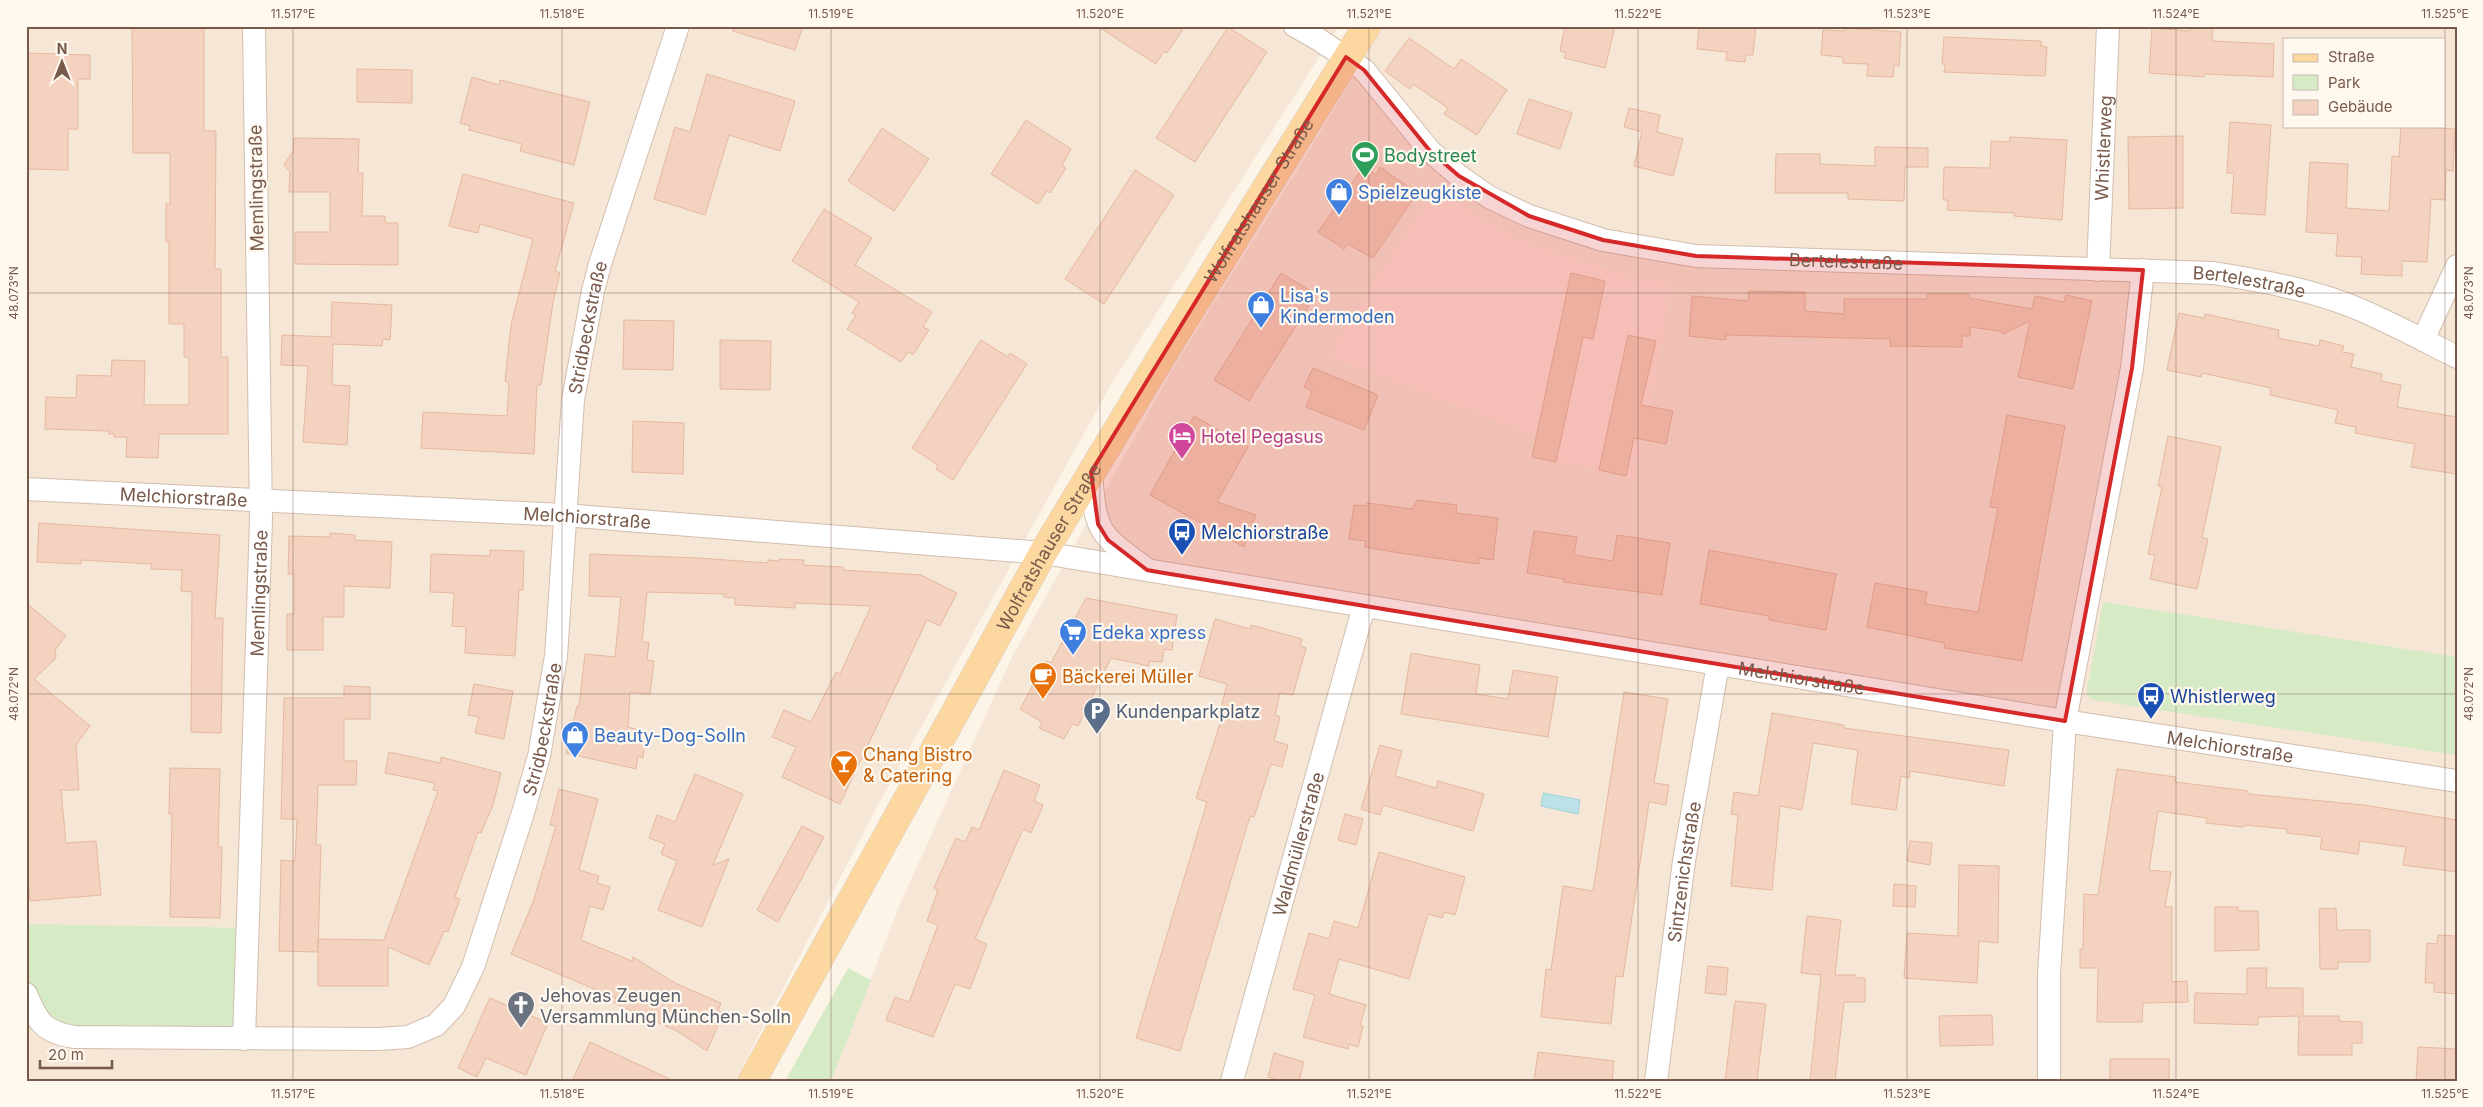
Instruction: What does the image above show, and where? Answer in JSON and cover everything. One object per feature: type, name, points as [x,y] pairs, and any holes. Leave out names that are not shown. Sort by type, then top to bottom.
[{"type":"main road","name":"Wolfratshauser Straße","points":[[752,1081],[1044,553],[1091,472],[1346,57],[1367,26]]},
{"type":"street","name":"Memlingstraße","points":[[244,1038],[261,501],[254,26]]},
{"type":"street","name":"Stridbeckstraße","points":[[26,994],[40,1024],[54,1034],[74,1037],[378,1039],[408,1037],[436,1025],[454,1006],[473,967],[523,813],[539,756],[556,656],[573,400],[593,291],[600,264],[678,26]]},
{"type":"street","name":"Bertelestraße","points":[[1295,26],[1364,70],[1430,150],[1459,176],[1489,197],[1529,216],[1603,240],[1696,256],[2213,273],[2296,289],[2360,310],[2457,357]]},
{"type":"street","name":"Whistlerweg","points":[[2098,270],[2108,26]]},
{"type":"street","points":[[2423,340],[2457,266]]},
{"type":"street","points":[[2049,1081],[2050,975],[2065,721],[2132,368],[2143,270]]},
{"type":"street","name":"Melchiorstraße","points":[[1091,472],[1098,524],[1108,540],[1147,570]]},
{"type":"street","name":"Melchiorstraße","points":[[26,489],[564,515],[1044,553],[2065,721],[2457,782]]},
{"type":"street","name":"Waldmüllerstraße","points":[[1232,1081],[1364,606]]},
{"type":"street","name":"Sintzenichstraße","points":[[1656,1081],[1684,861],[1718,664]]},
{"type":"highlighted area","points":[[1346,57],[1364,70],[1430,151],[1459,176],[1529,216],[1603,240],[1696,256],[2143,270],[2132,368],[2065,721],[1147,570],[1108,540],[1098,524],[1091,472]]},
{"type":"shaded area","points":[[26,26],[1339,26],[1112,383],[879,803],[735,1081],[26,1081]]},
{"type":"shaded area","points":[[1384,26],[2457,26],[2457,1081],[831,1081],[900,904],[1013,655],[1177,362],[1293,177]]},
{"type":"shaded area","points":[[1434,187],[1489,222],[1519,238],[1620,273],[1673,283],[1636,479],[1532,457],[1536,437],[1327,356]]},
{"type":"green space","points":[[2103,602],[2457,657],[2457,755],[2094,700],[2087,696],[2087,690]]},
{"type":"green space","points":[[26,924],[247,928],[244,1039],[74,1037],[26,994]]},
{"type":"green space","points":[[848,968],[871,980],[831,1081],[785,1081]]},
{"type":"water","points":[[1543,793],[1580,800],[1578,814],[1541,806]]},
{"type":"building","points":[[132,26],[204,26],[204,131],[216,131],[215,269],[221,269],[221,357],[228,357],[228,434],[159,434],[158,458],[126,457],[127,437],[114,437],[114,434],[109,434],[109,431],[45,429],[46,397],[76,398],[77,375],[111,376],[112,360],[145,361],[144,405],[189,405],[189,357],[184,357],[184,324],[169,324],[169,242],[166,242],[166,204],[170,204],[170,153],[133,153]]},
{"type":"building","points":[[733,26],[803,26],[795,50],[733,31]]},
{"type":"building","points":[[1097,26],[1185,26],[1167,53],[1164,51],[1156,64]]},
{"type":"building","points":[[1565,26],[1615,26],[1605,68],[1564,58],[1566,53],[1560,51]]},
{"type":"building","points":[[1699,26],[1756,26],[1753,55],[1746,55],[1745,62],[1726,60],[1727,52],[1697,49]]},
{"type":"building","points":[[2190,26],[2213,26],[2212,41],[2274,44],[2273,77],[2204,74],[2204,77],[2149,73],[2152,28],[2190,31]]},
{"type":"building","points":[[1228,27],[1267,52],[1195,162],[1156,138]]},
{"type":"building","points":[[1844,28],[1901,32],[1899,66],[1894,65],[1893,77],[1867,76],[1868,64],[1843,63],[1843,57],[1821,55],[1823,30],[1844,31]]},
{"type":"building","points":[[1944,37],[2041,41],[2041,46],[2047,47],[2045,76],[1944,72],[1945,64],[1942,64]]},
{"type":"building","points":[[1409,38],[1454,69],[1461,59],[1507,90],[1477,135],[1444,114],[1448,108],[1413,84],[1410,89],[1385,71]]},
{"type":"building","points":[[26,53],[90,55],[90,79],[78,79],[78,129],[68,129],[68,170],[26,169]]},
{"type":"building","points":[[357,69],[412,70],[412,103],[357,102]]},
{"type":"building","points":[[707,74],[795,101],[780,151],[729,135],[705,215],[654,199],[675,127],[690,132]]},
{"type":"building","points":[[472,77],[499,85],[500,80],[590,102],[574,165],[520,151],[522,144],[469,130],[470,126],[460,123]]},
{"type":"building","points":[[1529,99],[1572,113],[1560,149],[1517,134]]},
{"type":"building","points":[[1629,108],[1660,115],[1657,132],[1683,139],[1673,176],[1634,166],[1642,132],[1624,127]]},
{"type":"building","points":[[1026,120],[1071,149],[1062,165],[1066,168],[1050,193],[1047,191],[1038,204],[991,174]]},
{"type":"building","points":[[2230,122],[2271,125],[2265,215],[2231,213],[2234,173],[2227,173]]},
{"type":"building","points":[[882,128],[929,159],[894,211],[848,181]]},
{"type":"building","points":[[2401,128],[2455,129],[2453,171],[2446,170],[2445,200],[2431,199],[2427,262],[2402,261],[2402,276],[2361,274],[2362,257],[2336,256],[2338,234],[2306,232],[2310,162],[2348,164],[2346,208],[2389,211],[2392,156],[2399,157]]},
{"type":"building","points":[[2183,136],[2183,208],[2129,209],[2128,137]]},
{"type":"building","points":[[2010,137],[2067,140],[2062,220],[2014,216],[2014,213],[1947,210],[1948,200],[1943,200],[1944,167],[1990,168],[1991,141],[2009,142]]},
{"type":"building","points":[[294,138],[359,139],[358,173],[363,173],[362,216],[385,216],[385,223],[398,223],[398,265],[295,264],[295,232],[330,232],[330,192],[289,192],[290,172],[284,165],[293,151]]},
{"type":"building","points":[[1875,147],[1928,148],[1928,167],[1905,167],[1904,201],[1848,199],[1848,193],[1775,193],[1776,154],[1820,154],[1820,164],[1875,166]]},
{"type":"building","points":[[1364,166],[1376,175],[1380,167],[1417,193],[1373,258],[1347,244],[1344,249],[1318,232]]},
{"type":"building","points":[[1135,170],[1174,195],[1104,304],[1065,279]]},
{"type":"building","points":[[463,174],[574,203],[555,271],[560,273],[553,302],[541,385],[537,385],[534,454],[421,448],[423,412],[507,416],[509,383],[505,381],[511,325],[533,239],[480,224],[478,233],[449,226]]},
{"type":"building","points":[[824,209],[872,238],[855,265],[932,312],[923,327],[929,330],[913,355],[908,352],[901,362],[847,329],[856,315],[852,313],[859,302],[792,261]]},
{"type":"building","points":[[1281,273],[1316,294],[1249,401],[1214,380]]},
{"type":"building","points":[[1571,273],[1605,281],[1593,339],[1583,337],[1556,462],[1532,457]]},
{"type":"building","points":[[1749,291],[1805,292],[1805,311],[1844,314],[1844,299],[1927,299],[1927,294],[1969,294],[1969,298],[2032,309],[2035,296],[2064,302],[2066,295],[2092,301],[2073,389],[2018,377],[2030,321],[2003,334],[2000,331],[1970,327],[1970,336],[1962,336],[1962,347],[1890,346],[1890,339],[1726,335],[1726,340],[1689,336],[1692,296],[1748,301]]},
{"type":"building","points":[[332,302],[392,305],[390,340],[383,339],[382,346],[333,344],[332,385],[350,386],[347,445],[303,442],[308,366],[281,365],[282,335],[331,337]]},
{"type":"building","points":[[2179,313],[2204,318],[2205,314],[2279,330],[2278,338],[2319,346],[2320,340],[2344,346],[2342,352],[2354,354],[2351,367],[2382,374],[2381,381],[2401,385],[2397,407],[2457,417],[2457,474],[2411,467],[2415,444],[2355,433],[2356,427],[2335,423],[2338,410],[2270,395],[2271,388],[2202,373],[2201,377],[2167,370]]},
{"type":"building","points":[[624,320],[674,321],[673,370],[623,369]]},
{"type":"building","points":[[1628,335],[1656,341],[1641,405],[1673,411],[1666,444],[1634,438],[1626,476],[1599,470]]},
{"type":"building","points":[[720,340],[771,341],[770,390],[720,389]]},
{"type":"building","points":[[981,340],[1008,357],[1010,353],[1027,364],[953,480],[936,469],[938,465],[912,448]]},
{"type":"building","points":[[1313,368],[1378,395],[1364,430],[1306,407],[1312,391],[1304,387]]},
{"type":"building","points":[[2007,415],[2065,426],[2022,661],[1944,648],[1945,643],[1867,627],[1875,583],[1927,592],[1925,604],[1978,612],[1998,508],[1990,507]]},
{"type":"building","points":[[1194,416],[1248,447],[1217,502],[1256,515],[1244,547],[1150,495]]},
{"type":"building","points":[[633,421],[684,423],[683,474],[632,472]]},
{"type":"building","points":[[2168,436],[2221,447],[2202,538],[2208,539],[2197,589],[2150,579],[2155,555],[2148,554],[2162,487],[2158,486]]},
{"type":"building","points":[[1417,500],[1457,505],[1456,513],[1498,518],[1493,560],[1479,558],[1479,564],[1406,554],[1365,547],[1366,541],[1349,539],[1354,505],[1367,506],[1367,503],[1412,509]]},
{"type":"building","points":[[39,523],[220,535],[215,618],[223,618],[221,733],[191,732],[192,592],[181,591],[182,570],[151,569],[152,564],[81,560],[81,564],[37,562]]},
{"type":"building","points":[[1534,531],[1577,537],[1574,555],[1613,561],[1617,535],[1670,543],[1662,595],[1563,582],[1564,579],[1527,573]]},
{"type":"building","points":[[330,533],[355,535],[355,540],[392,542],[390,588],[344,586],[344,617],[323,617],[323,650],[287,650],[287,614],[294,614],[294,574],[288,574],[289,536],[330,537]]},
{"type":"building","points":[[490,550],[524,551],[523,590],[519,590],[515,656],[465,653],[466,627],[452,626],[454,593],[430,592],[431,554],[490,556]]},
{"type":"building","points":[[1709,550],[1836,574],[1826,630],[1769,620],[1769,616],[1700,604]]},
{"type":"building","points":[[590,554],[768,563],[768,560],[779,561],[779,559],[804,560],[803,565],[843,567],[843,570],[921,575],[957,593],[940,626],[927,620],[840,804],[782,777],[796,747],[772,737],[784,710],[811,722],[836,672],[840,674],[871,606],[795,603],[795,608],[735,605],[735,598],[724,597],[724,594],[647,592],[642,642],[649,642],[647,660],[654,661],[650,694],[630,692],[628,727],[646,732],[643,758],[638,756],[636,769],[566,753],[577,706],[579,706],[585,654],[615,657],[621,597],[589,596]]},
{"type":"building","points":[[1086,598],[1177,615],[1172,650],[1164,649],[1162,662],[1149,661],[1149,666],[1111,658],[1078,726],[1072,724],[1064,739],[1039,728],[1042,722],[1020,709],[1046,661],[1051,663]]},
{"type":"building","points":[[26,603],[66,636],[55,650],[56,658],[34,679],[90,726],[76,745],[79,790],[61,790],[66,843],[96,841],[101,895],[30,901],[26,862]]},
{"type":"building","points":[[1215,619],[1250,629],[1251,625],[1302,639],[1300,646],[1306,648],[1293,695],[1280,693],[1275,715],[1280,717],[1274,741],[1288,745],[1282,767],[1271,764],[1254,817],[1250,816],[1180,1051],[1136,1038],[1207,802],[1196,798],[1221,721],[1218,720],[1227,684],[1199,676]]},
{"type":"building","points":[[1411,653],[1480,665],[1476,694],[1508,699],[1513,670],[1558,677],[1548,737],[1401,714]]},
{"type":"building","points":[[474,684],[513,691],[504,739],[475,733],[479,717],[468,715]]},
{"type":"building","points":[[344,686],[370,687],[370,719],[344,719],[344,761],[357,761],[356,785],[318,785],[316,845],[321,845],[318,952],[279,951],[281,860],[295,861],[297,819],[281,819],[284,698],[344,698]]},
{"type":"building","points":[[1624,692],[1668,699],[1654,783],[1669,785],[1666,805],[1649,802],[1623,977],[1616,976],[1611,1024],[1541,1017],[1546,969],[1551,970],[1563,886],[1593,891]]},
{"type":"building","points":[[1772,713],[1844,725],[1844,728],[2009,750],[2004,786],[1910,771],[1909,778],[1901,776],[1896,810],[1851,804],[1858,750],[1813,743],[1802,810],[1780,806],[1772,890],[1731,886],[1738,815],[1731,814],[1734,792],[1758,796]]},
{"type":"building","points":[[1380,745],[1402,751],[1395,776],[1436,788],[1438,781],[1484,794],[1473,831],[1383,805],[1380,815],[1361,809]]},
{"type":"building","points":[[389,752],[440,763],[441,757],[501,773],[493,805],[481,833],[478,832],[455,897],[460,899],[448,932],[444,931],[429,965],[388,947],[388,986],[318,986],[318,939],[384,940],[438,791],[433,790],[435,783],[385,773]]},
{"type":"building","points":[[170,768],[220,769],[218,847],[222,847],[220,918],[170,917],[172,814],[169,814]]},
{"type":"building","points":[[2117,769],[2176,777],[2175,782],[2248,791],[2248,794],[2364,805],[2457,820],[2457,872],[2403,865],[2406,847],[2360,841],[2358,854],[2320,849],[2322,837],[2287,833],[2287,829],[2206,823],[2207,818],[2158,811],[2149,870],[2171,872],[2165,907],[2172,907],[2172,982],[2187,981],[2188,1002],[2143,1003],[2142,1022],[2097,1022],[2098,968],[2080,968],[2080,949],[2083,949],[2084,894],[2098,895]]},
{"type":"building","points":[[1004,770],[1040,785],[1034,801],[1043,805],[1031,833],[1023,829],[975,939],[987,944],[970,989],[955,984],[933,1037],[886,1020],[895,997],[909,1002],[938,925],[927,921],[938,890],[934,888],[956,838],[965,842],[972,827],[979,830]]},
{"type":"building","points":[[695,774],[743,794],[713,865],[729,859],[702,927],[658,910],[677,861],[661,854],[665,844],[649,838],[657,815],[675,822]]},
{"type":"building","points":[[559,789],[598,799],[579,870],[599,876],[597,883],[610,887],[603,910],[590,906],[581,940],[632,961],[633,957],[675,983],[721,1003],[718,1011],[723,1013],[707,1051],[677,1031],[614,1003],[616,998],[511,954],[533,902],[556,826],[550,825]]},
{"type":"building","points":[[1345,814],[1363,819],[1356,845],[1338,840]]},
{"type":"building","points":[[802,826],[824,837],[778,922],[757,910]]},
{"type":"building","points":[[1910,841],[1932,843],[1930,865],[1907,861]]},
{"type":"building","points":[[1379,852],[1465,877],[1455,915],[1444,912],[1442,918],[1428,914],[1409,979],[1339,959],[1329,994],[1366,1005],[1360,1026],[1363,1026],[1358,1047],[1349,1044],[1348,1049],[1303,1037],[1315,995],[1293,989],[1309,933],[1329,939],[1334,921],[1358,928]]},
{"type":"building","points":[[1959,865],[1999,866],[1998,943],[1979,941],[1977,983],[1904,978],[1907,933],[1958,936]]},
{"type":"building","points":[[1894,884],[1916,886],[1915,907],[1893,906]]},
{"type":"building","points":[[2215,907],[2238,907],[2238,911],[2258,911],[2259,950],[2215,951]]},
{"type":"building","points":[[2336,908],[2337,930],[2370,930],[2370,962],[2338,962],[2338,969],[2320,969],[2319,909]]},
{"type":"building","points":[[1807,916],[1841,920],[1835,975],[1856,975],[1856,978],[1865,978],[1865,1002],[1844,1002],[1835,1081],[1810,1081],[1821,975],[1801,973]]},
{"type":"building","points":[[2438,935],[2457,936],[2457,994],[2434,992],[2434,983],[2425,983],[2427,943],[2437,944]]},
{"type":"building","points":[[1708,966],[1728,968],[1726,995],[1705,993]]},
{"type":"building","points":[[2247,968],[2267,968],[2266,988],[2303,988],[2303,1016],[2339,1016],[2339,1021],[2362,1022],[2362,1043],[2352,1043],[2352,1055],[2298,1055],[2299,1016],[2258,1017],[2258,1025],[2194,1023],[2195,993],[2247,994]]},
{"type":"building","points":[[490,998],[548,1023],[526,1075],[486,1058],[477,1077],[458,1068]]},
{"type":"building","points":[[1735,1001],[1766,1004],[1757,1081],[1725,1081]]},
{"type":"building","points":[[1992,1015],[1993,1045],[1940,1046],[1939,1016]]},
{"type":"building","points":[[590,1042],[674,1081],[572,1081]]},
{"type":"building","points":[[2418,1047],[2457,1049],[2457,1081],[2416,1081]]},
{"type":"building","points":[[1538,1052],[1614,1061],[1612,1081],[1534,1081]]},
{"type":"building","points":[[1274,1053],[1304,1062],[1299,1081],[1282,1081],[1268,1077]]},
{"type":"building","points":[[2110,1059],[2169,1059],[2169,1081],[2110,1081]]},
{"type":"place","name":"Bodystreet","points":[[1365,179]]},
{"type":"place","name":"Spielzeugkiste","points":[[1339,216]]},
{"type":"place","name":"Lisa's Kindermoden","points":[[1261,329]]},
{"type":"place","name":"Hotel Pegasus","points":[[1182,460]]},
{"type":"place","name":"Melchiorstraße","points":[[1182,556]]},
{"type":"place","name":"Edeka xpress","points":[[1073,656]]},
{"type":"place","name":"Bäckerei Müller","points":[[1043,700]]},
{"type":"place","name":"Whistlerweg","points":[[2151,720]]},
{"type":"place","name":"Kundenparkplatz","points":[[1097,735]]},
{"type":"place","name":"Beauty-Dog-Solln","points":[[575,759]]},
{"type":"place","name":"Chang Bistro & Catering","points":[[844,788]]},
{"type":"place","name":"Jehovas Zeugen Versammlung München-Solln","points":[[521,1029]]}]
